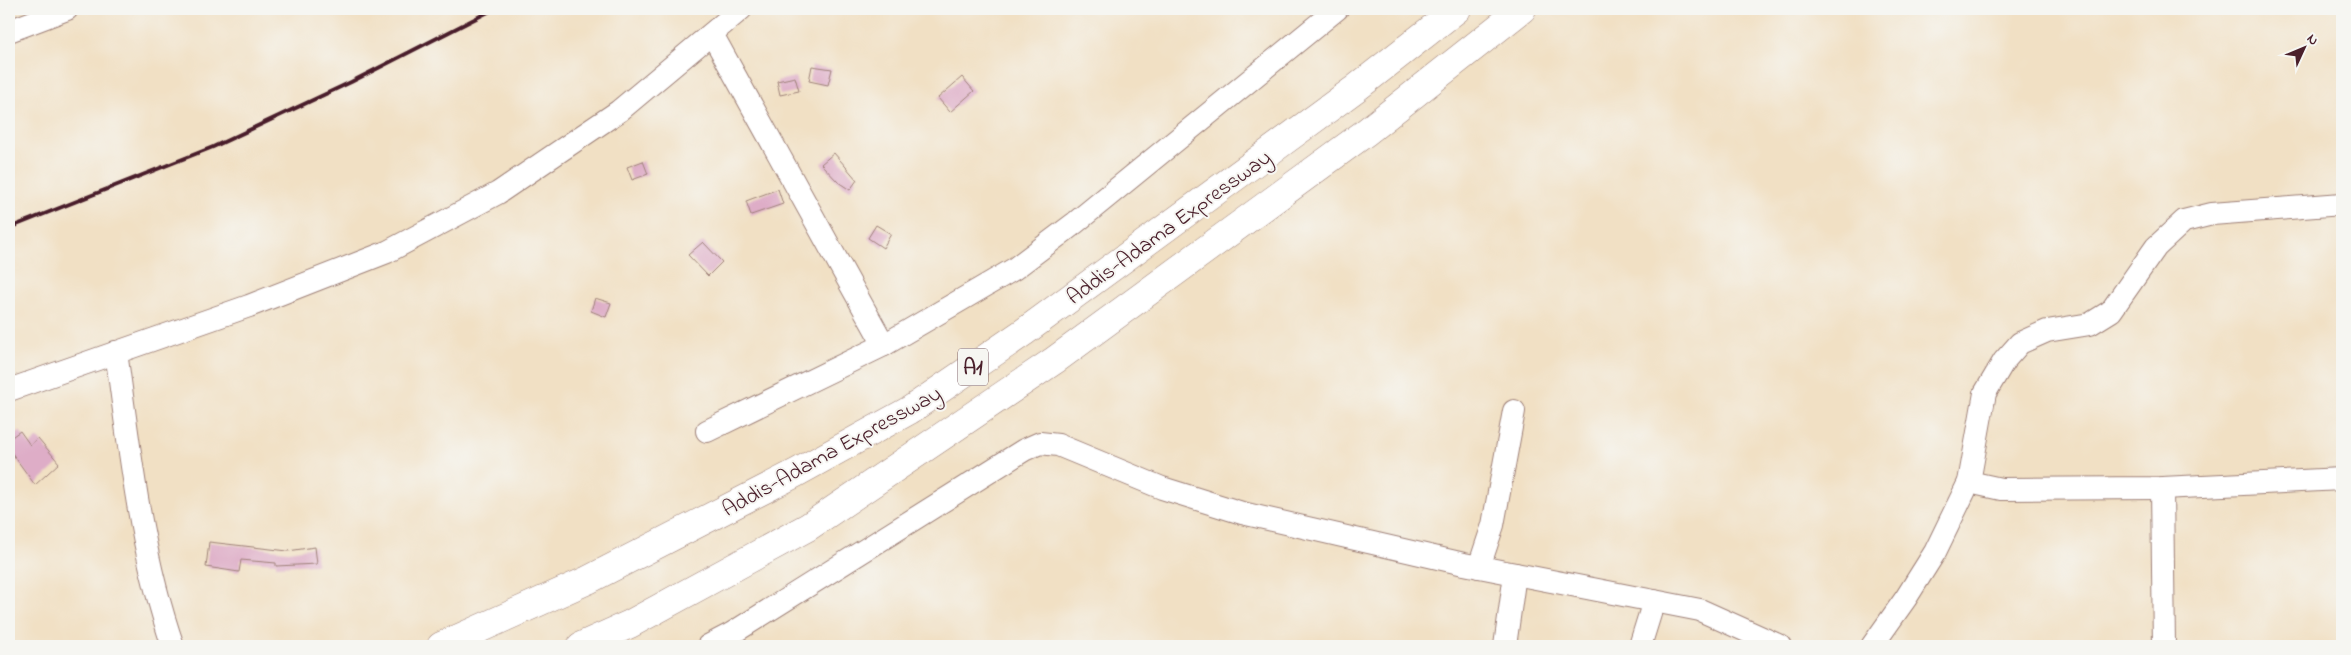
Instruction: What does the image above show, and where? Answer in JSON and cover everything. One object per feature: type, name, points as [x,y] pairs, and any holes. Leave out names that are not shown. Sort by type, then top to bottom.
[{"type":"highway","name":"Addis-Adama Expressway","points":[[441,646],[588,580],[796,473],[910,410],[1072,297],[1355,89],[1457,9]]},
{"type":"highway","name":"Addis-Adama Expressway","points":[[581,646],[630,624],[808,527],[1047,366],[1365,133],[1522,9]]},
{"type":"street","points":[[9,31],[67,9]]},
{"type":"street","points":[[9,390],[249,306],[396,248],[498,193],[619,111],[742,9]]},
{"type":"street","points":[[706,430],[884,345],[1014,269],[1068,229],[1338,9]]},
{"type":"street","points":[[712,34],[884,345]]},
{"type":"street","points":[[1872,646],[1906,598],[1934,552],[1969,482],[1985,393],[2004,361],[2020,343],[2047,330],[2090,324],[2111,311],[2156,246],[2184,221],[2212,214],[2342,204]]},
{"type":"street","points":[[116,352],[143,540],[160,609],[173,646]]},
{"type":"street","points":[[1479,568],[1493,525],[1514,411]]},
{"type":"street","points":[[708,646],[1040,442],[1058,445],[1162,488],[1242,513],[1479,568],[1700,610],[1780,646]]},
{"type":"street","points":[[1969,482],[2001,489],[2162,488],[2342,479]]},
{"type":"street","points":[[2162,488],[2164,646]]},
{"type":"street","points":[[1505,646],[1515,574]]},
{"type":"street","points":[[1640,646],[1654,601]]},
{"type":"building","points":[[812,66],[832,69],[828,85],[809,81]]},
{"type":"building","points":[[795,77],[799,91],[780,95],[777,81]]},
{"type":"building","points":[[962,77],[974,91],[950,112],[938,98]]},
{"type":"building","points":[[834,153],[857,180],[850,190],[838,182],[821,164]]},
{"type":"building","points":[[643,161],[648,174],[632,180],[627,167]]},
{"type":"building","points":[[778,189],[783,204],[751,215],[746,201]]},
{"type":"building","points":[[876,225],[891,234],[883,248],[868,238]]},
{"type":"building","points":[[703,242],[722,262],[708,276],[688,255]]},
{"type":"building","points":[[595,298],[611,303],[606,317],[591,311]]},
{"type":"building","points":[[20,431],[30,445],[38,438],[59,463],[35,485],[9,449],[9,439]]},
{"type":"building","points":[[209,542],[288,551],[315,547],[317,564],[276,566],[276,563],[241,560],[239,572],[206,567]]},
{"type":"railway","points":[[9,228],[213,147],[351,82],[494,9]]}]
